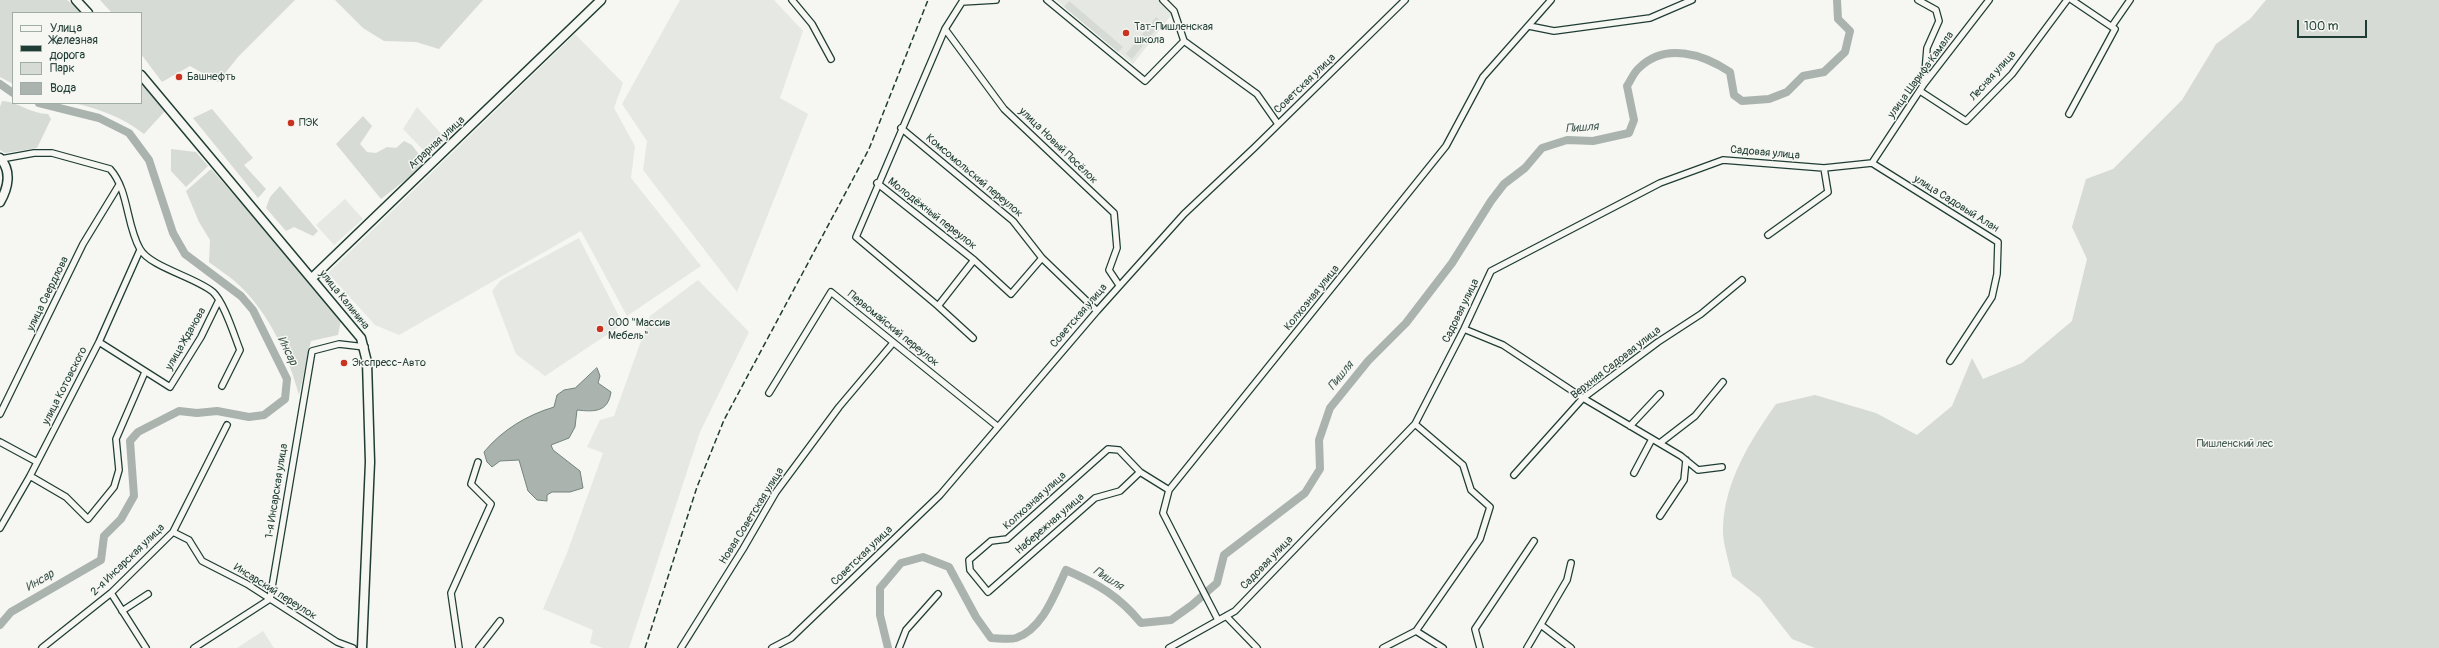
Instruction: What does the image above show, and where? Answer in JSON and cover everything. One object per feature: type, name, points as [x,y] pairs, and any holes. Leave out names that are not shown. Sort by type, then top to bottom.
[{"type":"main road","points":[[76,0],[87,12]]},
{"type":"main road","name":"Аграрная улица","points":[[312,278],[601,0]]},
{"type":"main road","name":"улица Калинина","points":[[142,76],[354,326],[365,347],[370,462],[362,648]]},
{"type":"main road","points":[[0,202],[8,180],[6,166],[1,159]]},
{"type":"street","points":[[792,0],[812,24],[831,59]]},
{"type":"street","points":[[973,338],[938,306],[856,237],[877,183],[945,30],[962,2],[996,0]]},
{"type":"street","points":[[1047,0],[1145,81],[1184,41]]},
{"type":"street","points":[[1163,0],[1174,11],[1184,41],[1257,94],[1278,124]]},
{"type":"street","name":"Советская улица","points":[[772,648],[791,638],[940,495],[997,426],[1184,214],[1405,0]]},
{"type":"street","name":"Колхозная улица","points":[[1218,620],[1163,513],[1169,490],[1446,146],[1483,78],[1551,0]]},
{"type":"street","points":[[1529,26],[1554,31],[1650,18],[1692,0]]},
{"type":"street","points":[[1918,0],[1936,10],[1939,21],[1927,48],[1924,84]]},
{"type":"street","name":"улица Шарифа Камала","points":[[1872,163],[1924,84],[1989,0]]},
{"type":"street","name":"Лесная улица","points":[[1920,91],[1966,121],[2012,74],[2068,0]]},
{"type":"street","points":[[2069,114],[2116,29],[2072,0]]},
{"type":"street","points":[[2112,26],[2130,0]]},
{"type":"street","name":"улица Новый Посёлок","points":[[945,30],[1004,109],[1114,213],[1117,248],[1109,270],[1120,285]]},
{"type":"street","name":"Комсомольский переулок","points":[[902,128],[1013,221],[1042,258],[1097,311]]},
{"type":"street","points":[[1,159],[34,153],[52,153],[110,169],[119,185],[140,250],[160,266],[177,271],[203,285],[214,293],[219,300],[240,350],[222,386]]},
{"type":"street","name":"Садовая улица","points":[[1169,648],[1235,611],[1415,424],[1464,329],[1491,271],[1660,183],[1723,160],[1824,168],[1872,163]]},
{"type":"street","name":"улица Садовый Алан","points":[[1872,163],[1998,242],[1997,274],[1992,297],[1950,361]]},
{"type":"street","points":[[1768,235],[1828,192],[1824,168]]},
{"type":"street","name":"Молодёжный переулок","points":[[877,183],[974,260],[1011,294],[1042,258]]},
{"type":"street","name":"улица Свердлова","points":[[0,414],[82,244],[119,185]]},
{"type":"street","name":"улица Котовского","points":[[0,528],[30,476],[99,342],[140,250]]},
{"type":"street","points":[[938,306],[974,260]]},
{"type":"street","name":"Верхняя Садовая улица","points":[[1514,475],[1583,398],[1658,342],[1700,314],[1742,280]]},
{"type":"street","name":"Первомайский переулок","points":[[769,393],[831,292],[997,426]]},
{"type":"street","name":"улица Жданова","points":[[145,372],[170,387],[201,337],[219,300]]},
{"type":"street","points":[[1464,329],[1503,345],[1583,398],[1660,443],[1686,460],[1698,470],[1722,467]]},
{"type":"street","points":[[30,476],[66,497],[88,519],[114,487],[119,470],[116,439],[145,372],[99,342]]},
{"type":"street","name":"Новая Советская улица","points":[[681,648],[743,549],[776,492],[838,407],[893,343]]},
{"type":"street","name":"1-я Инсарская улица","points":[[270,599],[310,356],[312,351],[339,344],[365,347]]},
{"type":"street","points":[[1660,443],[1695,416],[1723,382]]},
{"type":"street","points":[[1630,426],[1660,394]]},
{"type":"street","points":[[1383,648],[1416,631],[1480,539],[1490,507],[1471,490],[1463,465],[1415,424]]},
{"type":"street","name":"2-я Инсарская улица","points":[[42,648],[111,593],[173,532],[227,425]]},
{"type":"street","points":[[1634,473],[1652,439]]},
{"type":"street","points":[[0,442],[37,462]]},
{"type":"street","name":"Колхозная улица","points":[[988,592],[970,570],[969,560],[991,541],[1007,539],[1108,449],[1119,450],[1140,472]]},
{"type":"street","points":[[1660,516],[1684,480],[1686,460]]},
{"type":"street","points":[[459,648],[451,593],[491,504],[471,484],[478,462]]},
{"type":"street","points":[[1140,472],[1169,490]]},
{"type":"street","name":"Набережная улица","points":[[988,592],[1095,498],[1120,491],[1140,472]]},
{"type":"street","name":"Инсарский переулок","points":[[173,532],[189,540],[202,561],[247,584],[337,642],[353,648]]},
{"type":"street","points":[[1480,648],[1474,629],[1534,541]]},
{"type":"street","points":[[1527,648],[1567,580],[1571,563]]},
{"type":"street","points":[[111,593],[146,648]]},
{"type":"street","points":[[122,611],[148,594]]},
{"type":"street","points":[[899,648],[906,630],[938,594]]},
{"type":"street","points":[[194,648],[270,599]]},
{"type":"street","points":[[1226,616],[1257,648]]},
{"type":"street","points":[[479,648],[500,621]]},
{"type":"street","points":[[1541,625],[1571,648]]},
{"type":"street","points":[[1416,631],[1443,648]]},
{"type":"shaded area","points":[[680,0],[774,0],[803,31],[780,98],[808,114],[737,292],[643,170],[647,141],[622,104]]},
{"type":"shaded area","name":"Тат-Пишленская школа","points":[[1056,0],[1159,0],[1173,13],[1133,64]]},
{"type":"shaded area","points":[[575,34],[623,83],[614,108],[635,146],[631,178],[701,266],[627,316],[581,231],[399,335],[375,325],[328,273]]},
{"type":"shaded area","points":[[417,107],[446,139],[428,155],[403,129]]},
{"type":"shaded area","points":[[345,199],[363,219],[334,245],[316,225]]},
{"type":"shaded area","points":[[579,238],[623,324],[545,376],[516,354],[492,291],[501,280]]},
{"type":"shaded area","points":[[698,280],[749,332],[700,432],[629,648],[603,648],[590,643],[593,630],[543,609],[567,553],[603,453],[587,447],[600,420],[614,416],[650,316]]},
{"type":"shaded area","points":[[263,631],[274,648],[237,648]]},
{"type":"green space","points":[[0,0],[67,0],[82,12],[12,12],[12,83],[0,77]]},
{"type":"green space","points":[[100,0],[295,0],[238,57],[218,82],[190,66],[162,82],[142,55],[142,12],[111,12]]},
{"type":"green space","points":[[335,0],[483,0],[439,49],[416,42],[384,41],[363,28]]},
{"type":"green space","name":"Пишленский лес","points":[[2266,0],[2439,0],[2439,648],[1815,648],[1792,639],[1760,598],[1732,576],[1723,533],[1728,494],[1740,462],[1757,432],[1776,404],[1815,395],[1876,413],[1917,435],[1952,406],[1972,358],[1983,379],[2022,363],[2072,321],[2087,259],[2072,227],[2086,179],[2113,169],[2182,100],[2216,44],[2250,19]]},
{"type":"green space","points":[[1069,1],[1123,47],[1118,52],[1064,7]]},
{"type":"green space","points":[[1156,17],[1162,22],[1132,59],[1126,54]]},
{"type":"green space","points":[[142,83],[165,111],[144,134],[119,118],[77,104],[142,104]]},
{"type":"green space","points":[[2,101],[16,104],[36,112],[48,114],[51,119],[37,148],[5,153],[0,150],[0,107]]},
{"type":"green space","points":[[212,109],[253,158],[244,165],[266,189],[258,198],[193,118]]},
{"type":"green space","points":[[363,116],[372,126],[360,144],[367,152],[376,153],[387,147],[396,148],[404,141],[412,145],[426,164],[381,199],[336,144]]},
{"type":"green space","points":[[171,149],[196,152],[208,166],[186,187],[171,171]]},
{"type":"green space","points":[[211,169],[342,316],[338,335],[311,341],[299,395],[295,380],[277,336],[269,323],[251,297],[229,277],[209,262],[210,240],[199,222],[186,191]]},
{"type":"green space","points":[[280,186],[318,231],[313,236],[294,227],[286,231],[266,208],[270,197]]},
{"type":"water","points":[[597,368],[600,376],[598,383],[611,392],[607,404],[600,409],[595,410],[577,410],[575,427],[569,438],[551,445],[553,450],[580,471],[583,488],[570,492],[552,492],[547,495],[547,501],[537,500],[528,491],[519,460],[500,461],[492,467],[487,462],[484,452],[507,430],[516,424],[534,414],[554,407],[557,395],[564,390],[575,388]]},
{"type":"waterway","name":"Пишля","points":[[888,648],[880,615],[880,588],[901,563],[923,557],[949,567],[976,617],[991,638],[1013,639],[1034,627],[1047,609],[1066,570],[1088,580],[1116,598],[1141,623],[1171,620],[1192,605],[1217,583],[1224,555],[1305,493],[1320,469],[1319,440],[1330,408],[1368,361],[1406,323],[1452,263],[1491,201],[1504,184],[1525,168],[1542,148],[1567,140],[1593,141],[1629,133],[1634,120],[1627,86],[1639,68],[1649,60],[1660,55],[1672,53],[1696,56],[1708,60],[1730,72],[1734,95],[1742,101],[1769,99],[1787,92],[1803,76],[1824,72],[1845,52],[1850,31],[1838,19],[1837,0]]},
{"type":"waterway","name":"Инсар","points":[[0,84],[12,92]]},
{"type":"waterway","name":"Инсар","points":[[0,625],[11,612],[101,560],[104,536],[121,519],[134,496],[130,441],[138,432],[179,411],[197,413],[217,411],[249,417],[264,415],[285,399],[287,379],[253,310],[241,296],[185,254],[173,233],[149,160],[129,133],[99,118],[43,104]]},
{"type":"railway","points":[[645,648],[697,487],[724,420],[869,149],[928,0]]},
{"type":"place","name":"Тат-Пишленская школа","points":[[1126,33]]},
{"type":"place","name":"Башнефть","points":[[179,77]]},
{"type":"place","name":"ПЭК","points":[[291,123]]},
{"type":"place","name":"ООО \"Массив Мебель\"","points":[[600,329]]},
{"type":"place","name":"Экспресс-Авто","points":[[344,363]]}]
